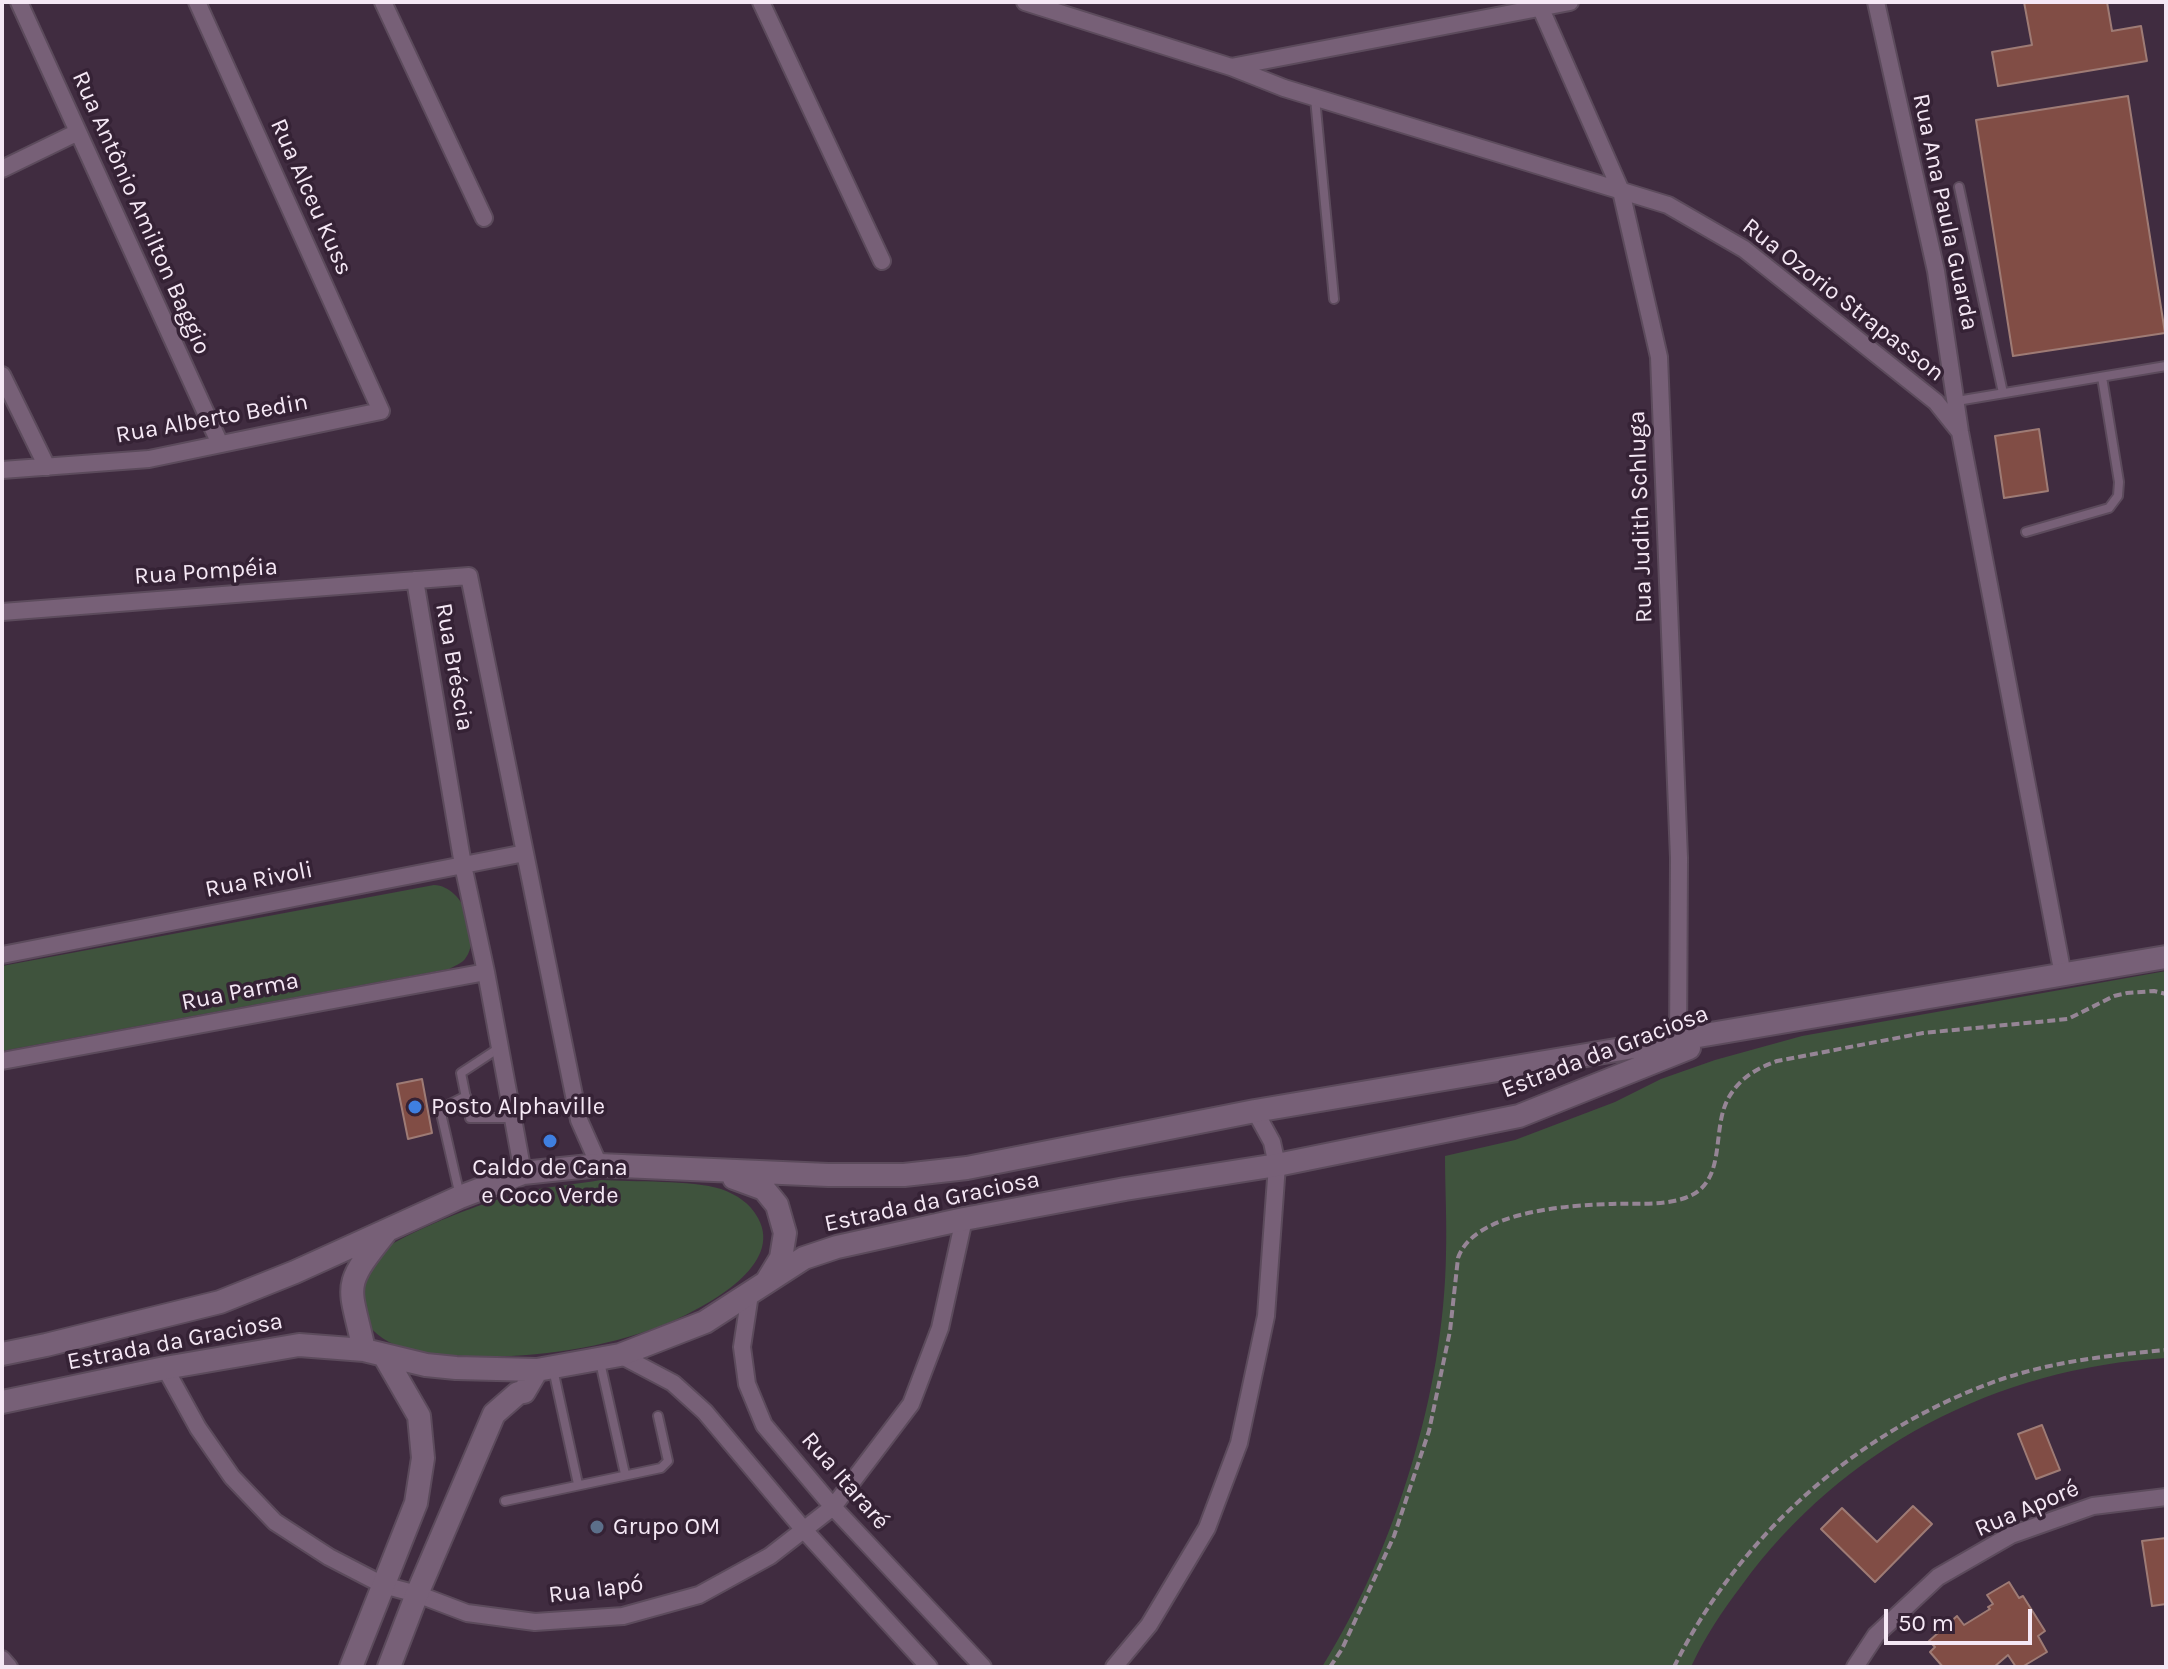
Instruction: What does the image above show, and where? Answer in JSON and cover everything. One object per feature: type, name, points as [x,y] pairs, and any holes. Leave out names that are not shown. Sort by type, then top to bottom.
[{"type":"main road","name":"Estrada da Graciosa","points":[[2,1354],[220,1302],[460,1197],[523,1173],[599,1165],[904,1175],[967,1168],[1255,1111],[1678,1046],[1739,1030],[2166,957]]},
{"type":"main road","name":"Estrada da Graciosa","points":[[2,1402],[165,1368],[299,1345],[374,1353],[456,1368],[545,1369],[610,1357],[705,1322],[804,1258],[859,1241],[1125,1189],[1277,1165],[1519,1116],[1678,1046]]},
{"type":"main road","points":[[706,1170],[764,1189],[777,1205],[785,1233],[781,1258],[757,1290]]},
{"type":"main road","points":[[351,1667],[416,1503],[423,1458],[419,1416],[374,1353],[354,1315],[350,1289],[358,1267],[388,1229]]},
{"type":"main road","points":[[389,1667],[494,1414],[518,1393],[524,1392],[545,1369]]},
{"type":"street","name":"Rua Antônio Amilton Baggio","points":[[19,2],[220,444]]},
{"type":"street","name":"Rua Alceu Kuss","points":[[197,2],[381,411]]},
{"type":"street","points":[[383,2],[484,218]]},
{"type":"street","points":[[761,2],[882,261]]},
{"type":"street","name":"Rua Ozorio Strapasson","points":[[1025,2],[1315,97],[1668,205],[1744,249],[1936,402],[1960,432],[2063,975]]},
{"type":"street","points":[[1231,67],[1539,5],[1570,2]]},
{"type":"street","name":"Rua Ana Paula Guarda","points":[[1876,2],[1936,271],[1960,432]]},
{"type":"street","name":"Rua Judith Schluga","points":[[1539,5],[1621,191],[1659,357],[1679,858],[1678,1046]]},
{"type":"street","points":[[2,169],[78,132]]},
{"type":"street","points":[[2,375],[47,467]]},
{"type":"street","name":"Rua Alberto Bedin","points":[[2,470],[149,459],[381,411]]},
{"type":"street","name":"Rua Bréscia","points":[[523,1173],[463,865],[415,580],[469,576],[579,1120],[599,1165]]},
{"type":"street","name":"Rua Pompéia","points":[[2,612],[415,580]]},
{"type":"street","name":"Rua Rivoli","points":[[2,955],[525,853]]},
{"type":"street","name":"Rua Parma","points":[[2,1061],[486,972]]},
{"type":"street","points":[[1114,1667],[1149,1625],[1207,1528],[1239,1443],[1266,1316],[1277,1165],[1272,1142],[1255,1111]]},
{"type":"street","name":"Rua Iapó","points":[[165,1368],[198,1428],[232,1477],[275,1522],[329,1557],[383,1585],[467,1613],[535,1622],[623,1616],[699,1595],[770,1556],[833,1507],[911,1404],[940,1328],[964,1219]]},
{"type":"street","name":"Rua Itararé","points":[[757,1290],[742,1347],[747,1384],[764,1425],[833,1507],[983,1667]]},
{"type":"street","points":[[610,1357],[673,1383],[686,1393],[804,1530],[929,1667]]},
{"type":"street","name":"Rua Aporé","points":[[1855,1667],[1876,1635],[1938,1577],[2011,1535],[2093,1506],[2166,1497]]},
{"type":"street","points":[[2,1659],[9,1667]]},
{"type":"lane","points":[[1315,97],[1334,299]]},
{"type":"lane","points":[[1959,187],[2003,393]]},
{"type":"lane","points":[[1957,401],[2166,366]]},
{"type":"lane","points":[[2026,532],[2109,508],[2118,496],[2119,482],[2102,377]]},
{"type":"lane","points":[[500,1047],[461,1073],[470,1118],[513,1118]]},
{"type":"lane","points":[[460,1197],[440,1109],[466,1096]]},
{"type":"lane","points":[[610,1357],[625,1474]]},
{"type":"lane","points":[[545,1369],[578,1484]]},
{"type":"lane","points":[[505,1501],[661,1468],[668,1461],[658,1416]]},
{"type":"path","points":[[1330,1667],[1342,1649],[1394,1536],[1424,1446],[1450,1331],[1458,1258],[1472,1238],[1504,1220],[1538,1212],[1655,1203],[1695,1194],[1712,1173],[1728,1099],[1744,1078],[1759,1067],[1923,1033],[2068,1019],[2114,996],[2127,993],[2154,991],[2166,994]]},
{"type":"path","points":[[1674,1667],[1690,1635],[1762,1535],[1817,1483],[1850,1459],[1925,1414],[2006,1377],[2088,1358],[2166,1350]]},
{"type":"green space","points":[[434,885],[454,894],[468,915],[471,927],[470,950],[463,961],[449,969],[2,1051],[2,966]]},
{"type":"green space","points":[[2166,971],[2166,1358],[2103,1365],[2043,1378],[1984,1398],[1928,1424],[1876,1455],[1827,1493],[1782,1536],[1728,1604],[1691,1667],[1322,1667],[1372,1572],[1393,1521],[1425,1414],[1443,1306],[1445,1156],[1515,1140],[1615,1102],[1661,1079],[1715,1060],[1802,1036]]},
{"type":"green space","points":[[601,1180],[695,1184],[727,1191],[747,1204],[758,1218],[763,1235],[761,1252],[738,1281],[688,1314],[623,1338],[571,1350],[518,1356],[423,1352],[395,1345],[372,1330],[363,1318],[360,1285],[363,1274],[374,1257],[404,1238],[425,1227],[513,1195]]},
{"type":"building","points":[[2024,2],[2107,2],[2112,31],[2141,26],[2147,61],[1998,86],[1992,52],[2032,45]]},
{"type":"building","points":[[2128,96],[2165,333],[2013,356],[1976,120]]},
{"type":"building","points":[[2039,429],[2048,491],[2004,498],[1995,436]]},
{"type":"building","name":"Posto Alphaville","points":[[422,1079],[432,1133],[408,1139],[397,1084]]},
{"type":"building","points":[[2042,1425],[2060,1470],[2036,1479],[2018,1434]]},
{"type":"building","points":[[1913,1506],[1932,1524],[1875,1582],[1821,1529],[1842,1508],[1877,1542]]},
{"type":"building","points":[[2166,1538],[2166,1604],[2152,1606],[2142,1541]]},
{"type":"building","points":[[2009,1582],[2019,1598],[2023,1596],[2045,1631],[2038,1636],[2047,1652],[2022,1667],[2016,1667],[2008,1655],[1994,1667],[1943,1667],[1930,1652],[1935,1647],[1929,1641],[1957,1616],[1964,1625],[1990,1609],[1988,1607],[1993,1604],[1987,1595]]},
{"type":"place","name":"Posto Alphaville","points":[[415,1107]]},
{"type":"place","name":"Caldo de Cana e Coco Verde","points":[[550,1141]]},
{"type":"place","name":"Grupo OM","points":[[597,1527]]}]
